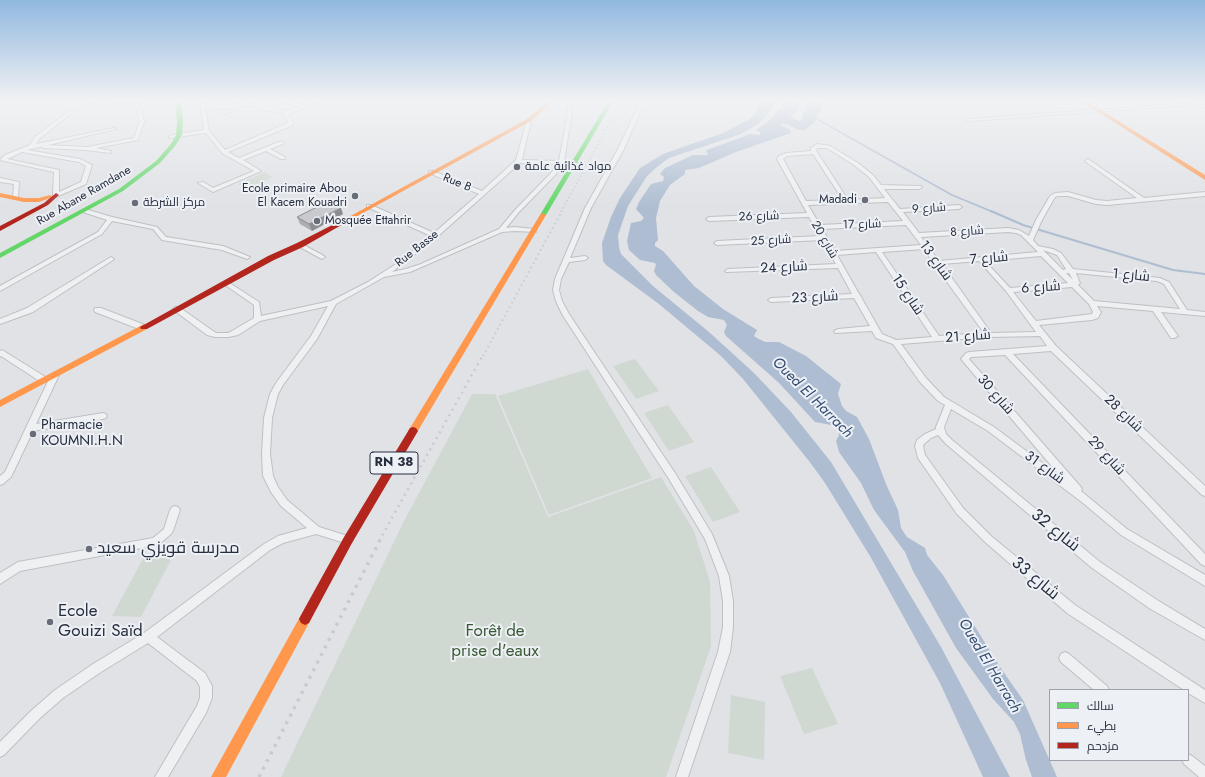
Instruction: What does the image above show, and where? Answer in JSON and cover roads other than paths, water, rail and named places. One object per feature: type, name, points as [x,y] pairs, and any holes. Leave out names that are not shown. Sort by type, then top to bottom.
[{"type":"street","points":[[31,149],[39,136]]},
{"type":"street","points":[[31,149],[87,136]]},
{"type":"street","points":[[89,148],[136,139],[137,136]]},
{"type":"street","name":"Rue Abane Ramdane","points":[[0,256],[85,211],[126,187],[148,171],[166,154],[175,136]]},
{"type":"street","points":[[0,252],[126,182],[152,162],[175,136]]},
{"type":"street","points":[[201,183],[213,190],[258,171],[224,152],[211,136]]},
{"type":"street","points":[[224,152],[262,136]]},
{"type":"street","points":[[0,404],[226,282],[300,245],[498,136]]},
{"type":"street","points":[[525,136],[519,161],[575,163]]},
{"type":"street","points":[[501,230],[517,211],[554,173],[561,162],[566,136]]},
{"type":"street","name":"RN 38","points":[[218,777],[348,540],[591,136]]},
{"type":"street","points":[[627,136],[588,208],[556,284],[556,290],[559,301],[672,476],[709,537],[724,576],[728,601],[728,626],[724,652],[682,777]]},
{"type":"street","points":[[1138,136],[1205,178]]},
{"type":"street","points":[[239,160],[281,143]]},
{"type":"street","name":"شارع 13","points":[[814,152],[813,149],[817,146],[828,147],[865,171],[880,187],[906,223],[917,235],[989,335]]},
{"type":"street","points":[[0,229],[46,204],[56,195],[57,171],[3,160],[7,156],[21,150],[44,147],[89,148],[109,152]]},
{"type":"street","points":[[0,195],[39,200],[56,195],[84,183],[89,165],[80,161],[31,149]]},
{"type":"street","points":[[266,149],[283,158]]},
{"type":"street","points":[[814,152],[847,202]]},
{"type":"street","name":"شارع 20","points":[[814,152],[786,155],[780,158],[817,227],[875,328],[882,338],[896,342]]},
{"type":"street","name":"Rue Basse","points":[[177,309],[215,335],[228,335],[235,333],[258,319],[333,303],[383,275],[435,236],[519,161]]},
{"type":"street","points":[[1088,161],[1143,200]]},
{"type":"street","name":"Rue B","points":[[431,172],[482,193]]},
{"type":"street","points":[[0,180],[17,183],[16,198]]},
{"type":"street","points":[[880,187],[919,187]]},
{"type":"street","points":[[1035,323],[1092,317],[1097,312],[1092,303],[1042,254],[1030,238],[1053,196],[1057,194],[1068,194],[1103,203],[1205,194]]},
{"type":"street","points":[[804,203],[890,200]]},
{"type":"street","points":[[370,206],[435,236]]},
{"type":"street","name":"شارع 9","points":[[898,211],[959,207]]},
{"type":"street","points":[[85,211],[111,219],[155,228],[164,239],[223,248],[246,257]]},
{"type":"street","name":"شارع 26","points":[[709,219],[810,214]]},
{"type":"street","points":[[0,289],[100,233],[111,219]]},
{"type":"street","name":"شارع 17","points":[[817,227],[906,223]]},
{"type":"street","points":[[383,275],[415,268],[501,230],[515,229],[534,231]]},
{"type":"street","name":"شارع 8","points":[[917,235],[1005,230],[1017,231],[1030,238]]},
{"type":"street","name":"شارع 25","points":[[717,243],[824,238]]},
{"type":"street","points":[[300,245],[322,257]]},
{"type":"street","points":[[833,253],[926,247]]},
{"type":"street","points":[[1036,247],[1056,253],[1071,271],[1077,282],[1074,285]]},
{"type":"street","name":"شارع 15","points":[[878,250],[937,339]]},
{"type":"street","name":"شارع 7","points":[[936,263],[1042,254]]},
{"type":"street","points":[[0,322],[30,310],[111,258]]},
{"type":"street","points":[[566,260],[585,258]]},
{"type":"street","name":"شارع 28","points":[[981,260],[1008,290],[1053,348],[1205,492]]},
{"type":"street","name":"شارع 24","points":[[728,271],[839,266]]},
{"type":"street","name":"شارع 1","points":[[1060,272],[1071,271],[1158,279],[1167,283],[1185,312]]},
{"type":"street","points":[[226,282],[257,304],[258,319]]},
{"type":"street","name":"شارع 6","points":[[1008,290],[1074,285]]},
{"type":"street","name":"شارع 23","points":[[771,300],[858,296]]},
{"type":"street","points":[[333,303],[314,338],[280,383],[274,394],[268,418],[267,461],[268,476],[274,489],[284,503],[316,530],[348,540]]},
{"type":"street","points":[[1092,303],[1205,314]]},
{"type":"street","points":[[1155,309],[1174,336]]},
{"type":"street","points":[[1185,312],[1205,309]]},
{"type":"street","points":[[98,310],[142,328]]},
{"type":"street","points":[[838,331],[875,328]]},
{"type":"street","name":"شارع 21","points":[[896,342],[989,335],[1041,334]]},
{"type":"street","name":"شارع 31","points":[[896,342],[923,380],[935,393],[949,404],[991,429],[1086,500],[1124,532],[1205,581]]},
{"type":"street","name":"شارع 30","points":[[1053,348],[969,355],[965,359],[1086,500]]},
{"type":"street","name":"شارع 29","points":[[1007,352],[1205,561]]},
{"type":"street","points":[[0,354],[2,353],[44,380]]},
{"type":"street","points":[[0,481],[8,474],[55,375]]},
{"type":"street","points":[[940,431],[940,424],[949,404]]},
{"type":"street","points":[[30,428],[103,416]]},
{"type":"street","name":"شارع 32","points":[[940,431],[949,442],[1096,565],[1153,604],[1205,635]]},
{"type":"street","name":"شارع 33","points":[[940,431],[928,436],[920,442],[919,451],[921,456],[960,510],[988,539],[1077,613],[1205,697]]},
{"type":"street","points":[[0,579],[18,567],[155,542],[168,531],[175,510]]},
{"type":"street","points":[[0,751],[36,714],[59,694],[97,668],[148,637],[267,547],[281,540],[316,530]]},
{"type":"street","points":[[148,637],[201,677],[206,686],[206,698],[202,709],[161,777]]},
{"type":"street","points":[[1065,658],[1102,689]]},
{"type":"street","points":[[1189,761],[1205,774]]},
{"type":"water","points":[[714,136],[734,136],[669,158],[647,176],[628,206],[618,235],[621,254],[653,286],[709,332],[754,373],[791,412],[831,462],[941,647],[1010,777],[983,777],[940,683],[870,556],[825,483],[809,461],[743,379],[721,356],[659,304],[606,265],[603,261],[602,243],[611,217],[620,198],[640,168],[663,154]]},
{"type":"water","name":"Oued El Harrach","points":[[744,136],[782,136],[736,152],[699,168],[685,170],[685,174],[670,185],[660,201],[656,218],[658,240],[655,243],[655,246],[663,251],[694,286],[723,309],[757,330],[754,336],[765,342],[779,342],[806,356],[841,384],[838,394],[842,406],[846,411],[857,417],[869,439],[886,484],[898,510],[901,528],[907,537],[925,548],[927,555],[943,575],[1000,667],[1023,700],[1057,777],[1032,777],[1026,760],[1020,734],[1014,722],[993,699],[956,648],[913,571],[905,552],[874,510],[861,483],[839,452],[836,441],[839,431],[831,425],[815,422],[779,383],[726,336],[724,332],[727,325],[724,320],[708,317],[698,311],[656,275],[654,271],[656,265],[655,263],[640,260],[629,250],[627,241],[631,223],[641,221],[644,218],[636,209],[651,184],[663,181],[664,177],[660,174],[665,168],[693,155],[706,155],[708,154],[706,151]]},
{"type":"waterway","points":[[847,136],[952,195],[993,212]]},
{"type":"waterway","points":[[991,211],[1023,225],[1173,270],[1205,274]]},
{"type":"railway","points":[[561,212],[602,136]]},
{"type":"railway","points":[[483,356],[562,211]]},
{"type":"railway","points":[[379,541],[483,355]]},
{"type":"railway","points":[[259,777],[380,540]]},
{"type":"place","name":"مواد غذائية عامة","points":[[517,167]]},
{"type":"place","name":"Ecole primaire Abou El Kacem Kouadri","points":[[355,196]]},
{"type":"place","name":"Madadi","points":[[865,200]]},
{"type":"place","name":"مركز الشرطة","points":[[135,203]]},
{"type":"place","name":"Mosquée Ettahrir","points":[[317,221]]},
{"type":"place","name":"Pharmacie KOUMNI.H.N","points":[[33,434]]},
{"type":"place","name":"مدرسة قويزي سعيد","points":[[89,549]]},
{"type":"place","name":"Ecole Gouizi Saïd","points":[[50,622]]},
{"type":"park label","name":"Forêt de prise d'eaux","points":[[495,642]]}]
